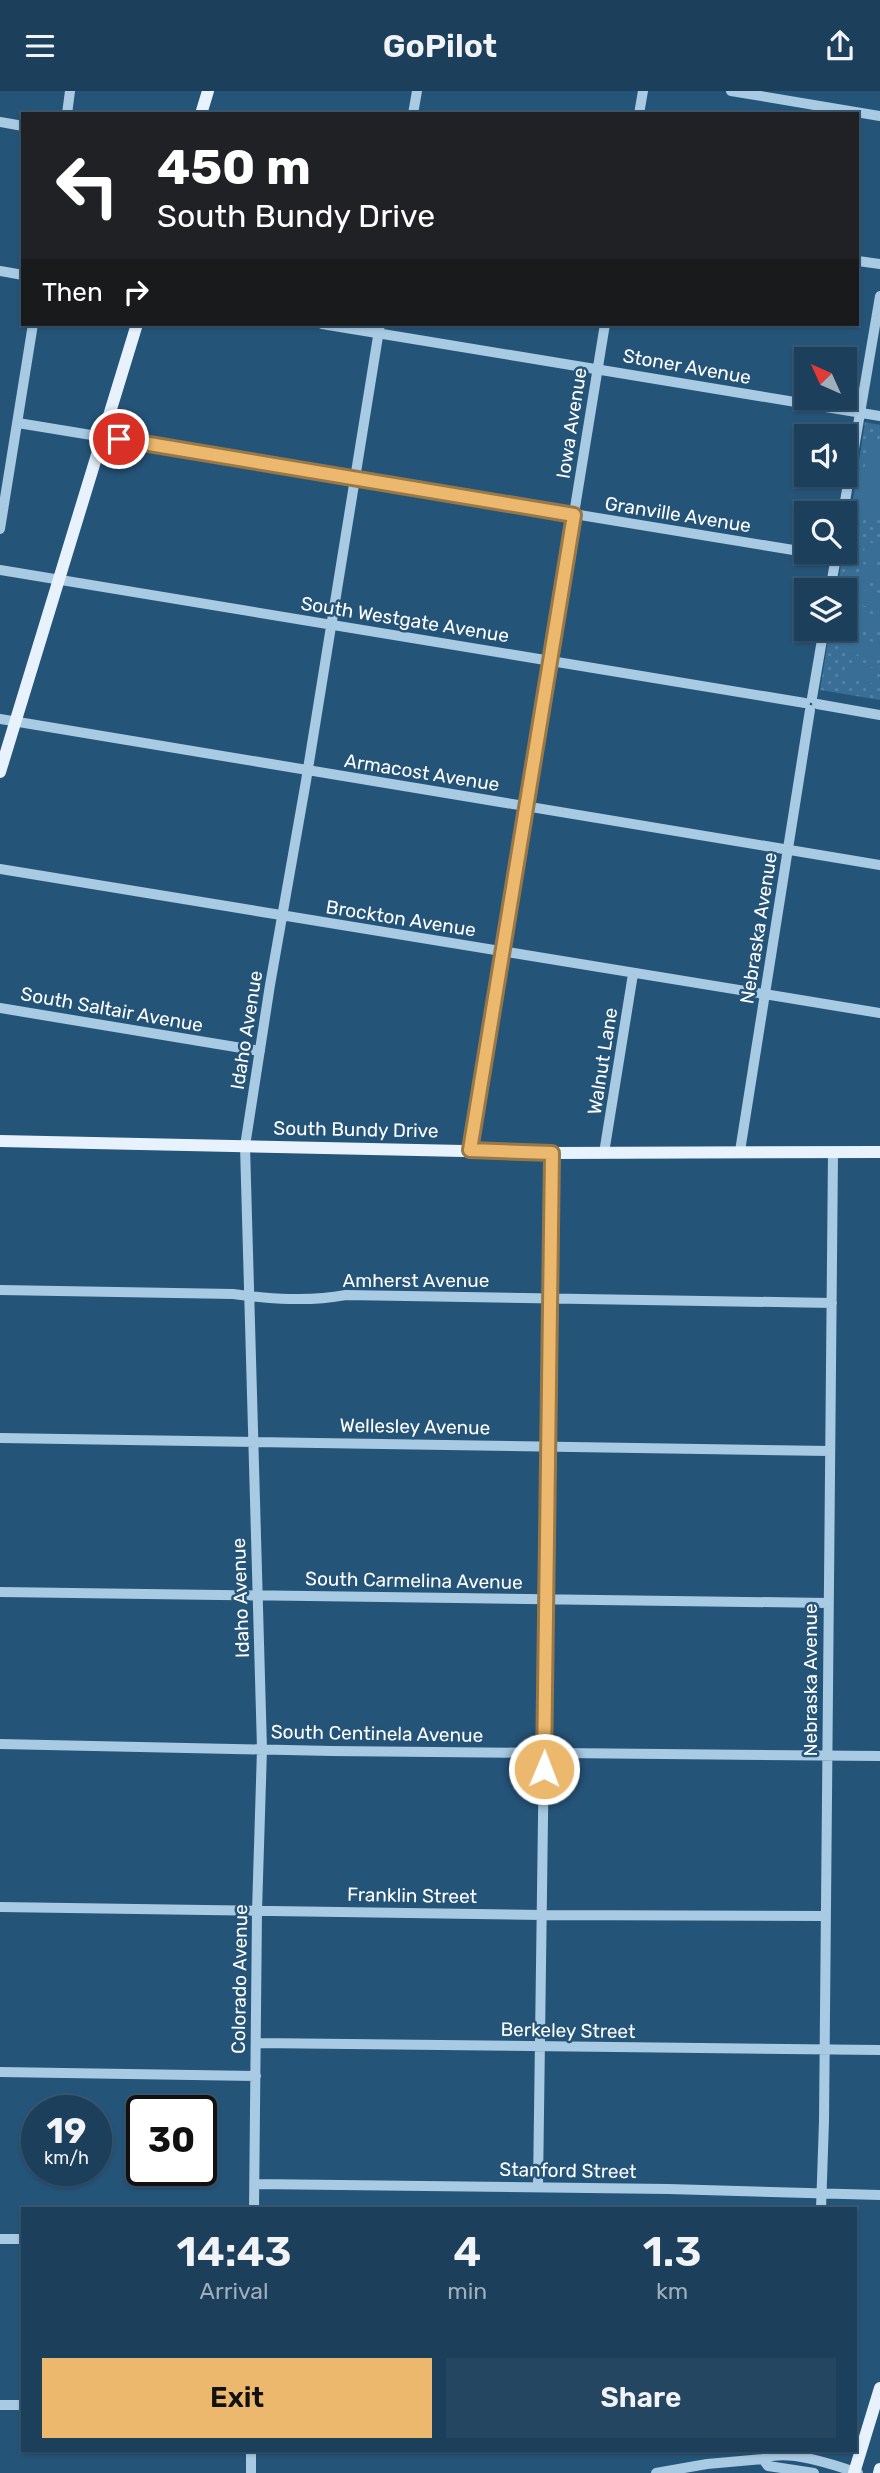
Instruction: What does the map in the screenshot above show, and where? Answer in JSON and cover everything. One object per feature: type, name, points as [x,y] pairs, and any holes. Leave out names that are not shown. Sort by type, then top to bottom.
[{"type":"main road","points":[[202,112],[208,91]]},
{"type":"main road","points":[[0,772],[136,326]]},
{"type":"main road","name":"South Bundy Drive","points":[[0,1141],[552,1153],[880,1152]]},
{"type":"main road","points":[[856,2472],[880,2389]]},
{"type":"street","points":[[67,112],[70,91]]},
{"type":"street","points":[[413,112],[417,91]]},
{"type":"street","points":[[639,112],[643,91]]},
{"type":"street","points":[[731,91],[880,115]]},
{"type":"street","points":[[0,122],[21,126]]},
{"type":"street","points":[[859,261],[880,264]]},
{"type":"street","points":[[0,271],[21,275]]},
{"type":"street","points":[[846,501],[880,296]]},
{"type":"street","points":[[0,529],[33,326]]},
{"type":"street","name":"Stoner Avenue","points":[[350,326],[379,328],[880,416]]},
{"type":"street","name":"Iowa Avenue","points":[[470,1150],[605,326]]},
{"type":"street","name":"Idaho Avenue","points":[[261,1749],[245,1146],[379,328]]},
{"type":"street","name":"Granville Avenue","points":[[18,423],[574,515],[794,548]]},
{"type":"street","name":"South Westgate Avenue","points":[[0,570],[880,715]]},
{"type":"street","name":"Nebraska Avenue","points":[[740,1151],[822,641]]},
{"type":"street","name":"Armacost Avenue","points":[[0,719],[880,865]]},
{"type":"street","name":"Brockton Avenue","points":[[0,869],[880,1013]]},
{"type":"street","name":"Walnut Lane","points":[[604,1153],[634,974]]},
{"type":"street","name":"South Saltair Avenue","points":[[0,1008],[260,1051]]},
{"type":"street","name":"Nebraska Avenue","points":[[821,2207],[833,1151]]},
{"type":"street","points":[[538,2187],[552,1153]]},
{"type":"street","name":"Amherst Avenue","points":[[0,1290],[249,1296],[264,1299],[327,1299],[346,1295],[832,1303]]},
{"type":"street","name":"Wellesley Avenue","points":[[0,1438],[830,1451]]},
{"type":"street","name":"South Carmelina Avenue","points":[[0,1592],[828,1603]]},
{"type":"street","name":"South Centinela Avenue","points":[[0,1744],[880,1756]]},
{"type":"street","name":"Colorado Avenue","points":[[254,2207],[261,1749]]},
{"type":"street","name":"Franklin Street","points":[[0,1907],[824,1916]]},
{"type":"street","name":"Berkeley Street","points":[[256,2043],[880,2050]]},
{"type":"street","points":[[0,2072],[256,2075]]},
{"type":"street","name":"Stanford Street","points":[[255,2184],[880,2195]]},
{"type":"street","points":[[0,2239],[21,2239]]},
{"type":"street","points":[[0,2405],[21,2405]]},
{"type":"street","points":[[251,2452],[251,2473]]},
{"type":"street","points":[[656,2473],[707,2464],[800,2454],[856,2472]]},
{"type":"street","points":[[764,2459],[768,2466],[814,2473]]},
{"type":"shaded area","points":[[865,422],[880,425],[880,700],[820,690],[828,641],[857,641],[857,578],[839,578],[841,564],[857,564],[857,501],[853,501]]},
{"type":"shaded area","points":[[869,439],[880,441],[880,517],[858,514]]},
{"type":"shaded area","points":[[866,542],[880,544],[880,560],[863,557]]},
{"type":"shaded area","points":[[862,564],[880,567],[880,582],[860,579]]},
{"type":"shaded area","points":[[858,589],[880,593],[880,609],[857,604]]},
{"type":"shaded area","points":[[857,612],[880,616],[880,631],[857,628]]},
{"type":"shaded area","points":[[857,639],[880,643],[880,659],[848,653],[850,641]]},
{"type":"shaded area","points":[[846,663],[878,669],[875,684],[843,678]]},
{"type":"route","points":[[119,439],[574,515],[470,1150],[552,1153],[544,1769]]}]
